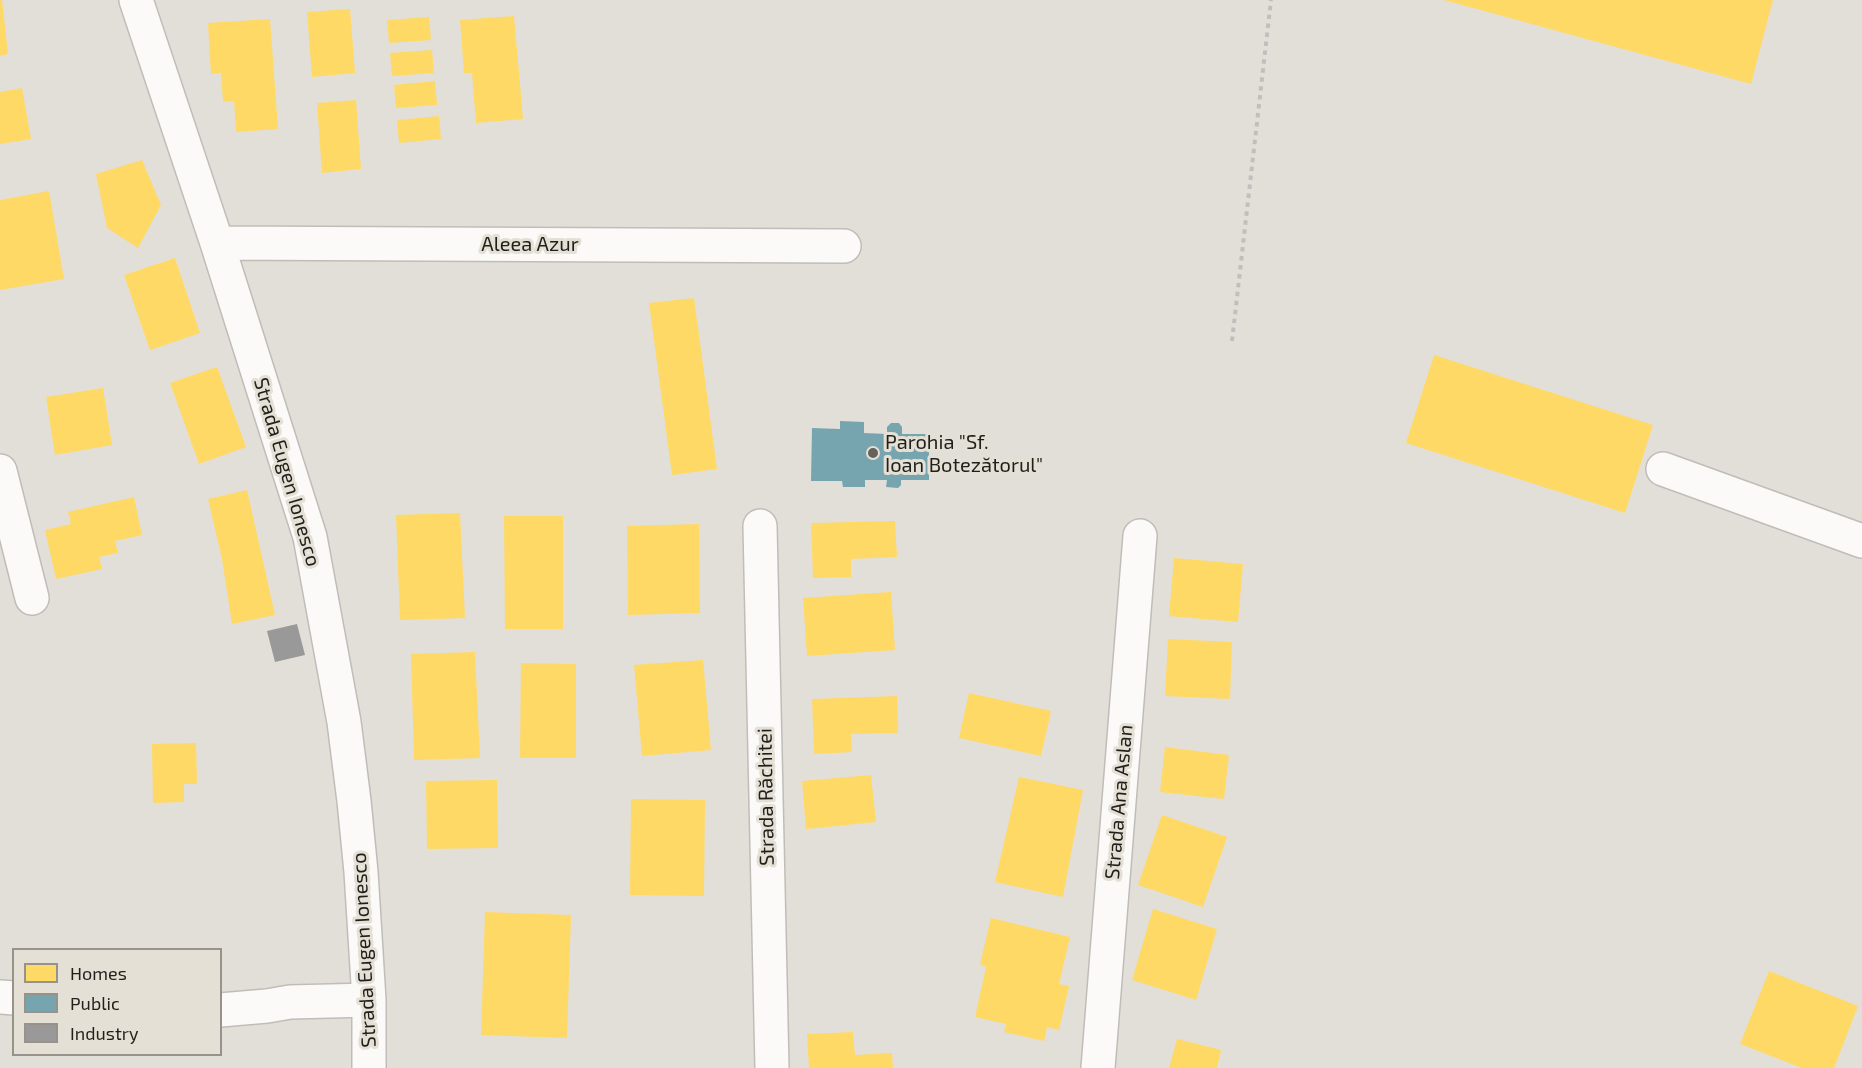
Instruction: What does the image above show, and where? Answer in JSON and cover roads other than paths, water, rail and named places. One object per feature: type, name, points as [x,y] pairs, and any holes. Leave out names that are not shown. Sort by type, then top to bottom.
[{"type":"street","name":"Strada Eugen Ionesco","points":[[136,0],[217,243],[310,537],[345,733],[361,872],[369,1000],[369,1068]]},
{"type":"street","name":"Aleea Azur","points":[[217,243],[844,246]]},
{"type":"street","points":[[1663,469],[1862,541]]},
{"type":"street","points":[[1,478],[32,598]]},
{"type":"street","name":"Strada Răchitei","points":[[760,526],[772,1068]]},
{"type":"street","name":"Strada Ana Aslan","points":[[1098,1068],[1140,536]]},
{"type":"street","points":[[222,1010],[290,1002],[369,1000]]},
{"type":"place","name":"Parohia \"Sf. Ioan Botezătorul\"","points":[[873,453]]}]
